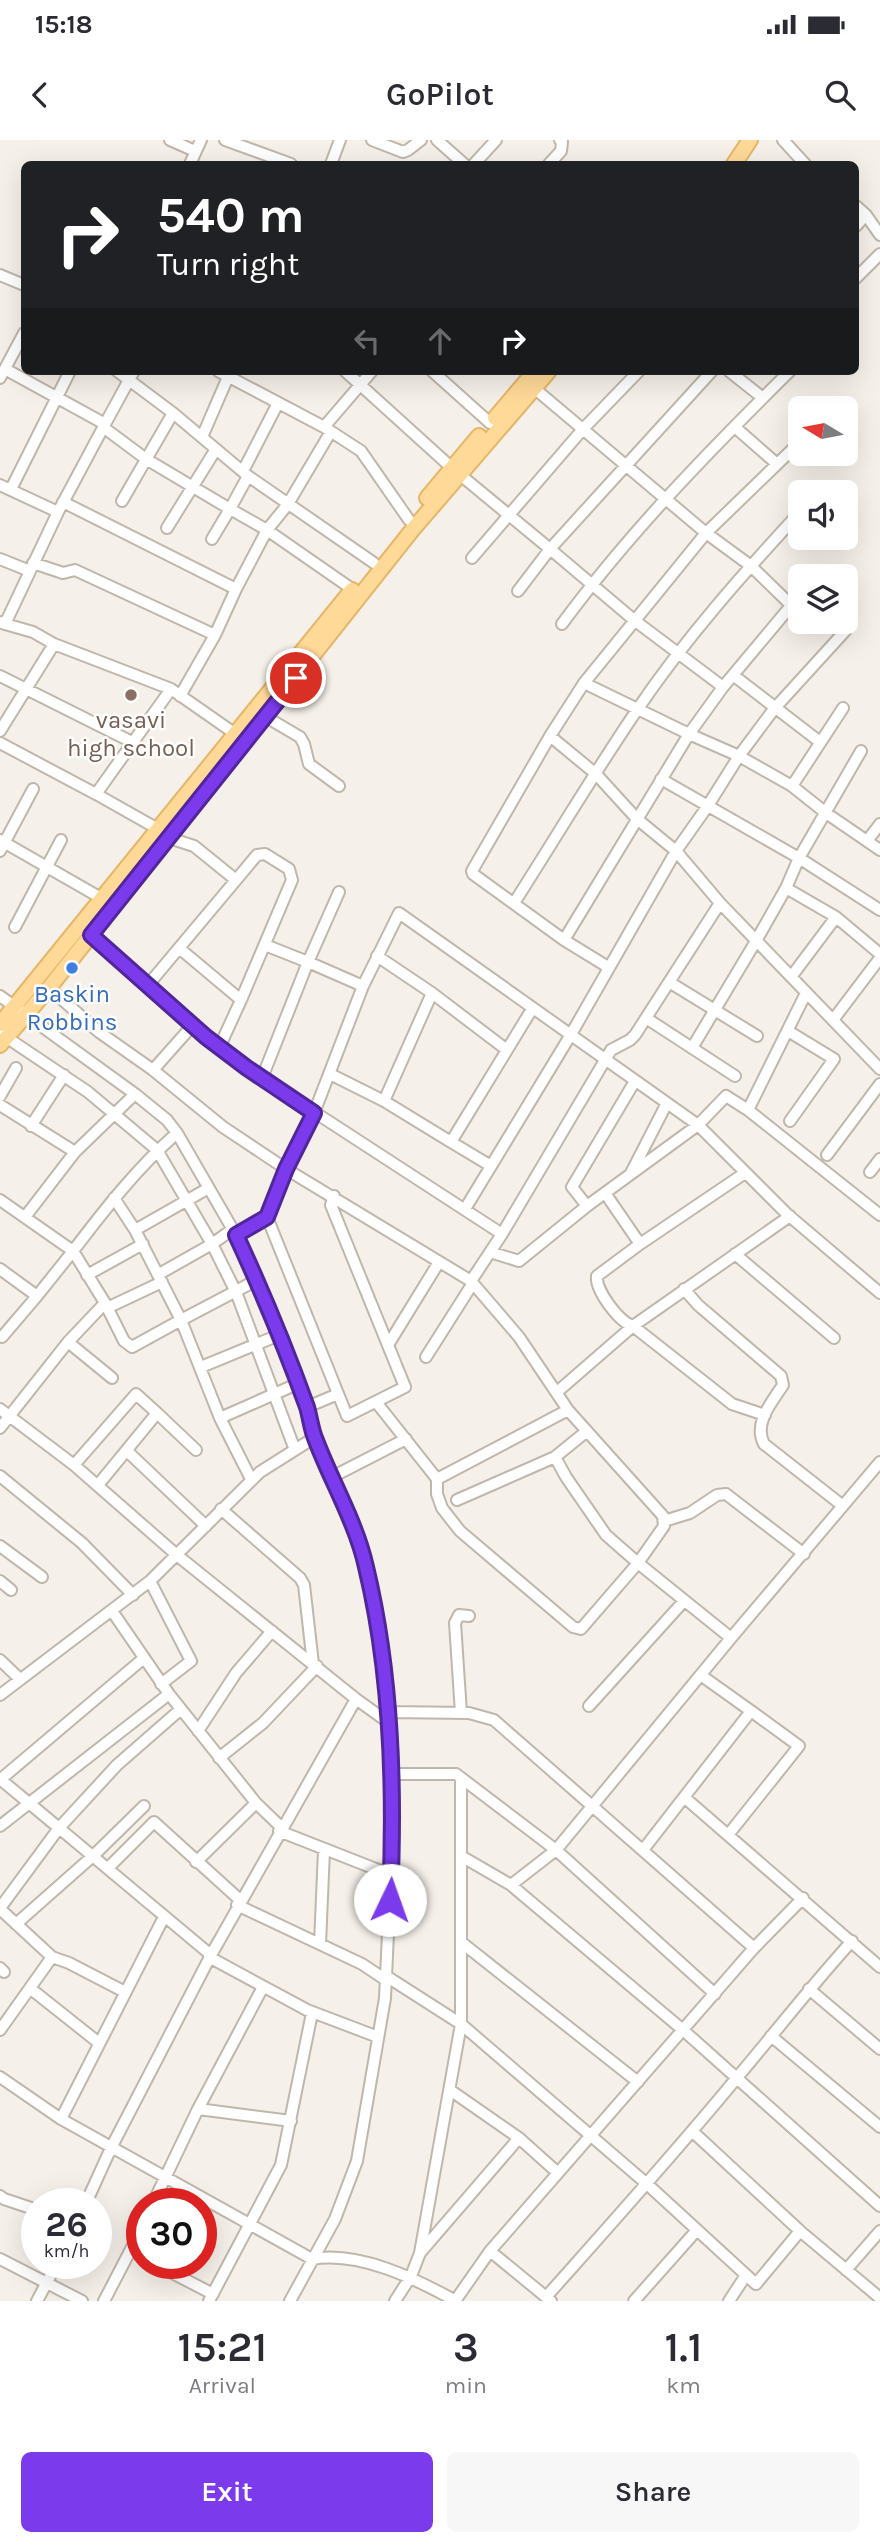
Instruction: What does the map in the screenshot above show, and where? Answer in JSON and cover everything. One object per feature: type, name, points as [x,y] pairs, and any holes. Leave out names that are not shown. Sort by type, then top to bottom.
[{"type":"main road","points":[[736,161],[750,140]]},
{"type":"main road","points":[[0,1024],[49,988],[91,935],[234,733],[409,520],[456,471],[491,423],[531,377]]},
{"type":"main road","points":[[2,1039],[101,898],[163,833],[265,717],[531,377]]},
{"type":"street","points":[[170,140],[195,151]]},
{"type":"street","points":[[191,161],[201,140]]},
{"type":"street","points":[[225,140],[283,161]]},
{"type":"street","points":[[332,161],[340,140]]},
{"type":"street","points":[[372,140],[403,152],[421,140]]},
{"type":"street","points":[[437,140],[461,161]]},
{"type":"street","points":[[477,161],[496,140]]},
{"type":"street","points":[[551,161],[561,151],[560,140]]},
{"type":"street","points":[[783,140],[802,161]]},
{"type":"street","points":[[859,209],[880,235]]},
{"type":"street","points":[[859,223],[866,215]]},
{"type":"street","points":[[859,275],[880,254]]},
{"type":"street","points":[[0,275],[21,284]]},
{"type":"street","points":[[21,339],[2,374],[55,397],[104,426],[146,459],[267,530],[352,589]]},
{"type":"street","points":[[68,375],[5,487],[61,507],[236,589]]},
{"type":"street","points":[[202,437],[223,375]]},
{"type":"street","points":[[225,375],[362,451],[409,520]]},
{"type":"street","points":[[350,375],[456,471],[634,620],[723,687]]},
{"type":"street","points":[[96,794],[132,742],[175,692],[215,635],[267,530],[288,504],[327,430],[368,375]]},
{"type":"street","points":[[437,375],[491,423]]},
{"type":"street","points":[[472,558],[583,429],[635,375]]},
{"type":"street","points":[[518,591],[550,549],[708,375]]},
{"type":"street","points":[[734,375],[763,398]]},
{"type":"street","points":[[562,624],[592,584],[667,499],[786,375]]},
{"type":"street","points":[[234,733],[175,692],[54,644],[33,632],[2,623],[131,376],[246,474],[374,563]]},
{"type":"street","points":[[531,377],[583,429],[706,533],[751,566],[788,602]]},
{"type":"street","points":[[212,538],[230,509],[278,403]]},
{"type":"street","points":[[122,501],[173,413]]},
{"type":"street","points":[[736,428],[777,464]]},
{"type":"street","points":[[167,528],[216,449]]},
{"type":"street","points":[[608,967],[564,940],[473,874],[472,867],[584,684],[706,533],[788,453]]},
{"type":"street","points":[[514,903],[637,710],[678,654],[788,525]]},
{"type":"street","points":[[0,559],[63,573],[75,570],[215,635]]},
{"type":"street","points":[[564,940],[689,734],[723,687],[788,609]]},
{"type":"street","points":[[465,1209],[570,1036],[676,851],[708,807],[738,756],[774,709],[842,634]]},
{"type":"street","points":[[0,731],[54,644]]},
{"type":"street","points":[[733,675],[820,742]]},
{"type":"street","points":[[0,676],[132,742]]},
{"type":"street","points":[[584,684],[738,756],[792,786],[880,850]]},
{"type":"street","points":[[792,786],[843,708]]},
{"type":"street","points":[[265,717],[299,737],[304,744],[309,764],[339,786]]},
{"type":"street","points":[[550,736],[596,774],[637,819],[676,851],[720,904],[880,1069]]},
{"type":"street","points":[[0,743],[163,833],[194,846],[236,880]]},
{"type":"street","points":[[692,1048],[786,888],[799,858],[860,751]]},
{"type":"street","points":[[661,779],[799,858],[880,910]]},
{"type":"street","points":[[33,789],[2,844],[48,866],[101,898]]},
{"type":"street","points":[[867,841],[880,824]]},
{"type":"street","points":[[15,927],[61,841]]},
{"type":"street","points":[[148,985],[259,854],[265,854],[289,869],[292,880],[219,1048]]},
{"type":"street","points":[[786,888],[836,917],[880,956],[833,1020]]},
{"type":"street","points":[[262,1078],[339,892]]},
{"type":"street","points":[[426,1357],[605,1060],[615,1046],[630,1040],[720,904]]},
{"type":"street","points":[[334,1196],[331,1205],[405,1387],[347,1416],[267,1217],[286,1169],[314,1113],[363,986],[399,913],[698,1125],[790,1216],[880,1293]]},
{"type":"street","points":[[791,977],[836,917]]},
{"type":"street","points":[[91,935],[219,1048],[314,1113],[502,1234]]},
{"type":"street","points":[[265,945],[363,986]]},
{"type":"street","points":[[179,948],[240,1000]]},
{"type":"street","points":[[377,956],[432,993],[507,1050]]},
{"type":"street","points":[[669,982],[757,1036]]},
{"type":"street","points":[[49,988],[99,1032],[153,1070],[223,1127],[286,1169],[472,1282],[519,1337],[568,1410],[663,1516],[664,1526],[638,1563],[581,1629],[573,1628],[460,1531],[442,1508],[437,1494],[437,1479],[376,1402]]},
{"type":"street","points":[[384,1101],[432,993]]},
{"type":"street","points":[[748,1110],[806,993]]},
{"type":"street","points":[[0,996],[135,1094],[167,1120],[177,1133],[234,1232],[257,1280],[307,1407],[313,1434],[366,1563],[379,1624],[388,1717],[393,1826],[386,1978],[357,2161],[335,2219],[290,2301]]},
{"type":"street","points":[[451,1142],[532,1009]]},
{"type":"street","points":[[646,1018],[735,1076]]},
{"type":"street","points":[[153,1070],[192,1026]]},
{"type":"street","points":[[788,1031],[834,1059],[790,1121]]},
{"type":"street","points":[[2,1039],[64,1075],[157,1150],[212,1244],[236,1292],[295,1450]]},
{"type":"street","points":[[0,1096],[16,1068]]},
{"type":"street","points":[[330,1074],[384,1101],[491,1166]]},
{"type":"street","points":[[31,1126],[64,1075]]},
{"type":"street","points":[[587,1206],[572,1187],[635,1081]]},
{"type":"street","points":[[827,1156],[880,1084]]},
{"type":"street","points":[[25,1217],[75,1152],[135,1094]]},
{"type":"street","points":[[490,1252],[519,1261],[587,1206],[698,1125],[726,1096],[748,1110],[880,1215]]},
{"type":"street","points":[[629,1175],[667,1103]]},
{"type":"street","points":[[0,1105],[75,1152]]},
{"type":"street","points":[[1,1337],[114,1198],[157,1150],[177,1133]]},
{"type":"street","points":[[870,1172],[880,1159]]},
{"type":"street","points":[[745,1172],[640,1244],[597,1276],[596,1282],[598,1289],[625,1323],[732,1404],[765,1415]]},
{"type":"street","points":[[135,1230],[207,1189]]},
{"type":"street","points":[[605,1193],[640,1244]]},
{"type":"street","points":[[114,1198],[161,1278],[201,1367],[220,1418],[251,1479]]},
{"type":"street","points":[[0,1200],[73,1251],[124,1341],[132,1347],[257,1280]]},
{"type":"street","points":[[557,1392],[632,1326],[790,1216]]},
{"type":"street","points":[[0,1428],[5,1412],[68,1342],[106,1306],[161,1278],[212,1244],[267,1217]]},
{"type":"street","points":[[88,1275],[143,1244]]},
{"type":"street","points":[[735,1254],[834,1338]]},
{"type":"street","points":[[388,1345],[439,1262]]},
{"type":"street","points":[[0,1269],[37,1296]]},
{"type":"street","points":[[684,1289],[698,1305],[781,1376],[783,1385],[765,1415],[761,1432],[764,1444],[843,1506]]},
{"type":"street","points":[[201,1367],[279,1335]]},
{"type":"street","points":[[68,1342],[112,1378]]},
{"type":"street","points":[[220,1418],[297,1384]]},
{"type":"street","points":[[74,1465],[136,1394],[196,1450]]},
{"type":"street","points":[[307,1407],[338,1394]]},
{"type":"street","points":[[437,1479],[568,1410]]},
{"type":"street","points":[[5,1412],[74,1465],[178,1556],[356,1699],[388,1717],[461,1713],[494,1720],[754,1948]]},
{"type":"street","points":[[98,1485],[157,1413]]},
{"type":"street","points":[[457,1500],[555,1457],[587,1431]]},
{"type":"street","points":[[0,1695],[150,1581],[178,1556],[251,1479],[309,1441],[313,1434]]},
{"type":"street","points":[[332,1477],[406,1439]]},
{"type":"street","points":[[127,1451],[205,1526]]},
{"type":"street","points":[[555,1457],[606,1535],[731,1638]]},
{"type":"street","points":[[511,1885],[556,1850],[880,1462]]},
{"type":"street","points":[[0,1476],[82,1543],[133,1595]]},
{"type":"street","points":[[664,1521],[690,1513],[717,1495],[726,1494],[804,1554]]},
{"type":"street","points":[[219,1758],[263,1724],[315,1665],[304,1585],[300,1578],[221,1509]]},
{"type":"street","points":[[0,1546],[42,1577]]},
{"type":"street","points":[[0,1581],[11,1590]]},
{"type":"street","points":[[150,1581],[191,1661],[161,1684]]},
{"type":"street","points":[[589,1706],[684,1601]]},
{"type":"street","points":[[112,1611],[161,1684],[219,1758],[280,1829],[324,1850],[391,1875]]},
{"type":"street","points":[[461,1713],[455,1623],[459,1615],[469,1616]]},
{"type":"street","points":[[198,1731],[236,1673],[272,1631]]},
{"type":"street","points":[[144,1658],[0,1779],[94,1855],[210,1956],[312,2012],[378,2037]]},
{"type":"street","points":[[0,1660],[20,1679]]},
{"type":"street","points":[[702,1676],[799,1746],[729,1835]]},
{"type":"street","points":[[0,1826],[169,1694]]},
{"type":"street","points":[[93,2188],[210,1956],[356,1699]]},
{"type":"street","points":[[125,1992],[52,1957],[0,1909],[59,1828],[117,1765],[181,1709]]},
{"type":"street","points":[[643,1850],[751,1711]]},
{"type":"street","points":[[390,1774],[454,1773],[556,1850],[715,1994]]},
{"type":"street","points":[[396,2301],[411,2276],[420,2253],[461,2024],[461,1778]]},
{"type":"street","points":[[684,1797],[880,1967]]},
{"type":"street","points":[[196,1862],[256,1803]]},
{"type":"street","points":[[16,1924],[94,1855],[144,1806]]},
{"type":"street","points":[[108,1868],[154,1822],[239,1903],[386,1978],[461,2024],[647,2184],[756,2284],[800,2231]]},
{"type":"street","points":[[320,1944],[324,1850]]},
{"type":"street","points":[[461,1856],[511,1885],[683,2031],[880,2206]]},
{"type":"street","points":[[0,2077],[61,2119],[312,2259],[341,2258],[411,2276],[454,2301],[490,2250],[754,1948],[803,1898]]},
{"type":"street","points":[[61,2119],[164,1917]]},
{"type":"street","points":[[490,2250],[548,2299],[852,1941]]},
{"type":"street","points":[[461,1942],[638,2082]]},
{"type":"street","points":[[0,2030],[52,1957]]},
{"type":"street","points":[[160,2188],[198,2109],[263,1987]]},
{"type":"street","points":[[31,1989],[99,2043]]},
{"type":"street","points":[[809,1989],[880,2049]]},
{"type":"street","points":[[180,2279],[211,2297],[252,2224],[281,2165],[312,2012]]},
{"type":"street","points":[[771,2036],[880,2127]]},
{"type":"street","points":[[450,2090],[519,2138],[558,2173]]},
{"type":"street","points":[[198,2109],[291,2121]]},
{"type":"street","points":[[692,2131],[800,2231],[880,2298]]},
{"type":"street","points":[[420,2253],[519,2138]]},
{"type":"street","points":[[0,2196],[21,2204]]},
{"type":"street","points":[[634,2301],[697,2230]]},
{"type":"street","points":[[846,2270],[880,2231]]},
{"type":"street","points":[[0,2259],[82,2301]]},
{"type":"street","points":[[104,2301],[126,2260]]},
{"type":"street","points":[[729,2301],[746,2275]]},
{"type":"street","points":[[37,2301],[49,2279]]},
{"type":"place","name":"vasavi high school","points":[[131,695]]},
{"type":"place","name":"Baskin Robbins","points":[[72,968]]},
{"type":"route","points":[[296,678],[91,935],[192,1026],[247,1068],[314,1113],[286,1169],[267,1217],[236,1235],[279,1335],[307,1407],[313,1434],[366,1563],[379,1624],[388,1712],[393,1826],[390,1900]]}]
